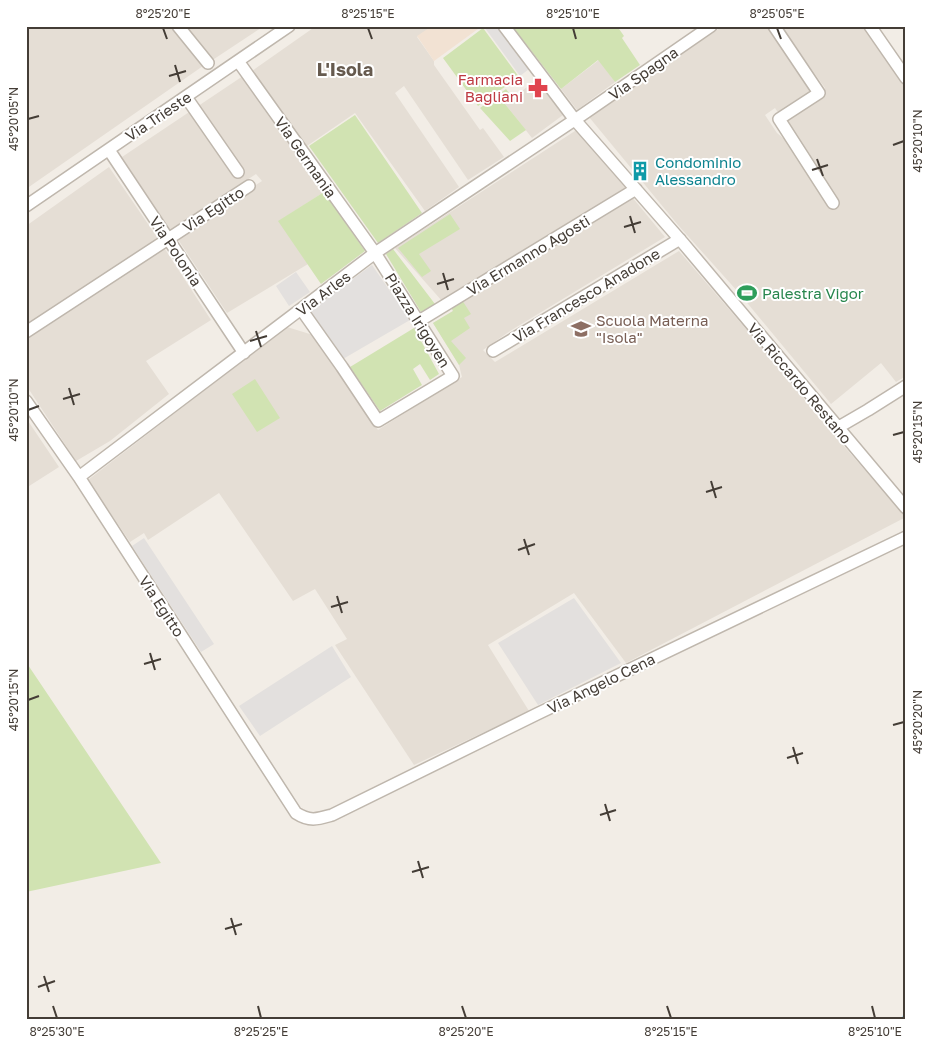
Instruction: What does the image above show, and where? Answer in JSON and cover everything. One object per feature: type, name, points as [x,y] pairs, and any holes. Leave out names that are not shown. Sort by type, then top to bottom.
[{"type":"street","points":[[178,26],[208,63]]},
{"type":"street","name":"Via Trieste","points":[[26,206],[289,26]]},
{"type":"street","name":"Via Riccardo Restano","points":[[504,26],[575,120],[680,239],[906,508]]},
{"type":"street","name":"Via Spagna","points":[[575,120],[711,26]]},
{"type":"street","points":[[774,26],[819,93],[779,119],[833,202]]},
{"type":"street","points":[[870,26],[906,78]]},
{"type":"street","name":"Via Germania","points":[[238,61],[375,253]]},
{"type":"street","points":[[186,97],[238,172]]},
{"type":"street","name":"Via Arles","points":[[79,477],[375,253],[575,120]]},
{"type":"street","name":"Via Polonia","points":[[109,150],[244,353]]},
{"type":"street","name":"Via Egitto","points":[[26,332],[249,186]]},
{"type":"street","name":"Via Ermanno Agosti","points":[[419,321],[636,189]]},
{"type":"street","name":"Via Francesco Anadone","points":[[493,352],[680,239]]},
{"type":"street","name":"Piazza Irigoyen","points":[[301,309],[378,421],[453,376],[375,253]]},
{"type":"street","points":[[838,428],[906,386]]},
{"type":"street","name":"Via Egitto","points":[[26,400],[79,477],[296,814]]},
{"type":"street","name":"Via Angelo Cena","points":[[296,814],[305,819],[332,815],[537,714],[906,537]]},
{"type":"shaded area","points":[[29,26],[172,26],[203,66],[26,189],[26,28]]},
{"type":"shaded area","points":[[182,26],[264,26],[211,61]]},
{"type":"shaded area","points":[[316,26],[432,26],[417,37],[434,61],[434,65],[480,130],[483,128],[504,157],[468,180],[404,86],[395,93],[459,187],[425,211],[355,113],[304,148],[252,71]]},
{"type":"shaded area","points":[[432,26],[482,26],[434,61],[417,36]]},
{"type":"shaded area","points":[[487,26],[498,26],[529,69],[520,76],[485,28]]},
{"type":"shaded area","points":[[723,26],[766,26],[811,92],[779,114],[775,108],[765,115],[777,133],[789,143],[785,123],[791,116],[825,94],[825,88],[780,26],[878,26],[906,67],[906,376],[896,382],[881,363],[831,404],[739,293],[678,225],[589,117]]},
{"type":"shaded area","points":[[599,60],[615,82],[577,110],[561,89]]},
{"type":"shaded area","points":[[243,76],[324,192],[279,221],[308,264],[227,313],[177,238],[262,181],[256,174],[170,231],[122,157]]},
{"type":"shaded area","points":[[536,80],[563,115],[532,138],[505,104]]},
{"type":"shaded area","points":[[578,129],[628,190],[442,301],[395,248]]},
{"type":"shaded area","points":[[109,167],[159,240],[26,326],[26,226]]},
{"type":"shaded area","points":[[632,197],[665,237],[510,331],[483,350],[495,362],[679,251],[789,379],[814,412],[906,517],[626,663],[574,593],[488,645],[529,711],[414,765],[335,645],[347,639],[315,589],[293,601],[219,493],[148,540],[144,533],[130,542],[88,480],[287,327],[313,335],[378,430],[462,377],[459,365],[433,323],[453,311],[451,307]]},
{"type":"shaded area","points":[[163,246],[211,320],[146,361],[169,394],[110,441],[76,461],[26,385],[26,337]]},
{"type":"shaded area","points":[[372,265],[410,320],[343,359],[310,310]]},
{"type":"shaded area","points":[[296,272],[310,292],[289,306],[276,286]]},
{"type":"shaded area","points":[[26,418],[59,467],[26,488]]},
{"type":"shaded area","points":[[144,538],[214,644],[201,652],[132,546]]},
{"type":"shaded area","points":[[574,598],[621,663],[538,705],[498,643]]},
{"type":"shaded area","points":[[332,646],[351,677],[260,736],[239,706]]},
{"type":"green space","points":[[512,26],[617,26],[624,36],[622,38],[640,65],[615,82],[598,60],[561,89]]},
{"type":"green space","points":[[483,28],[519,77],[478,106],[443,58]]},
{"type":"green space","points":[[506,89],[513,98],[505,104],[526,130],[510,141],[480,108]]},
{"type":"green space","points":[[355,115],[422,213],[378,243],[309,146]]},
{"type":"green space","points":[[324,192],[365,251],[321,284],[278,221]]},
{"type":"green space","points":[[450,214],[460,229],[419,254],[431,271],[422,277],[398,248]]},
{"type":"green space","points":[[393,249],[435,304],[421,312],[386,254]]},
{"type":"green space","points":[[462,300],[471,314],[464,318],[470,328],[451,341],[466,358],[459,365],[433,323],[453,311],[451,307]]},
{"type":"green space","points":[[414,328],[439,374],[430,380],[420,364],[413,369],[422,385],[380,411],[350,367]]},
{"type":"green space","points":[[255,379],[280,418],[257,432],[232,394]]},
{"type":"green space","points":[[26,662],[161,863],[26,892]]},
{"type":"waterway","points":[[903,1019],[906,1014]]},
{"type":"place","name":"Farmacia Bagliani","points":[[538,88]]},
{"type":"place","name":"Condominio Alessandro","points":[[640,171]]},
{"type":"place","name":"Palestra Vigor","points":[[747,293]]},
{"type":"place","name":"Scuola Materna \"Isola\"","points":[[581,329]]},
{"type":"district","name":"L'Isola","points":[[345,69]]}]
